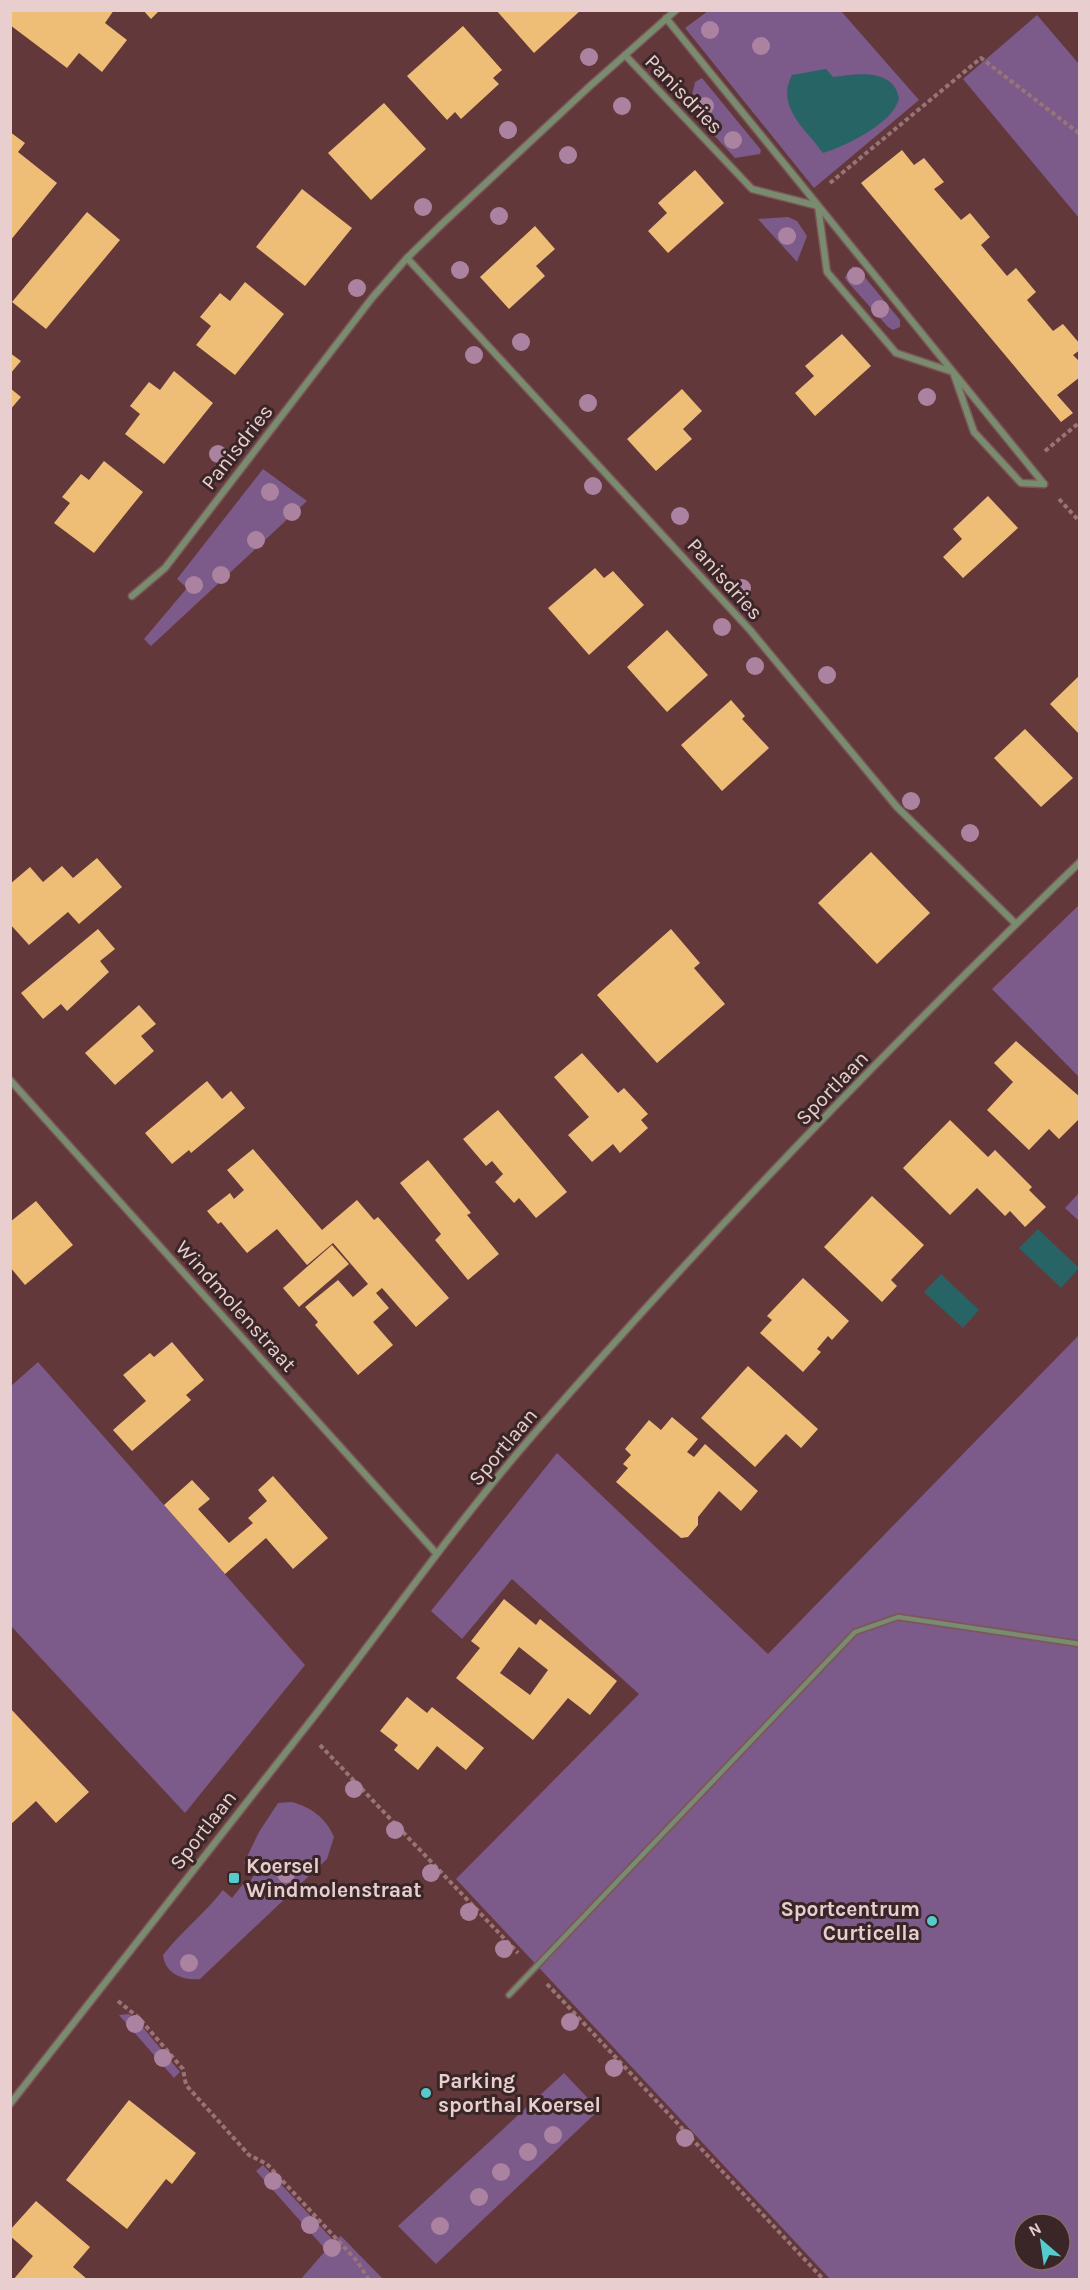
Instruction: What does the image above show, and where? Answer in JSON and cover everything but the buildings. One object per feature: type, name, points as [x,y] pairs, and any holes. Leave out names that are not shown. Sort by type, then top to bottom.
[{"type":"street","name":"Panisdries","points":[[132,596],[165,568],[372,298],[407,258],[676,10]]},
{"type":"street","points":[[666,18],[1044,484]]},
{"type":"street","name":"Panisdries","points":[[625,55],[752,189],[818,206]]},
{"type":"street","points":[[818,206],[827,272],[896,353],[953,372]]},
{"type":"street","name":"Panisdries","points":[[407,258],[750,630],[897,807],[1016,924]]},
{"type":"street","points":[[953,372],[974,432],[1020,483],[1044,484]]},
{"type":"street","name":"Sportlaan","points":[[10,2104],[304,1729],[436,1553],[532,1437],[657,1297],[885,1056],[1080,862]]},
{"type":"street","name":"Windmolenstraat","points":[[10,1080],[436,1553]]},
{"type":"lane","points":[[509,1995],[855,1632],[898,1617],[1080,1644]]},
{"type":"path","points":[[812,198],[981,58],[1080,134]]},
{"type":"path","points":[[1028,465],[1080,422]]},
{"type":"path","points":[[1044,484],[1080,522]]},
{"type":"path","points":[[304,1729],[533,1969],[824,2280]]},
{"type":"path","points":[[101,1987],[139,2018],[183,2069],[186,2085],[249,2155],[267,2164],[357,2261],[369,2280]]},
{"type":"shaded area","points":[[708,11],[841,11],[919,100],[814,188],[685,28]]},
{"type":"shaded area","points":[[1037,15],[1079,64],[1079,218],[963,79]]},
{"type":"shaded area","points":[[702,78],[761,150],[760,154],[735,158],[689,108],[695,82]]},
{"type":"shaded area","points":[[788,217],[797,221],[807,236],[797,262],[758,219]]},
{"type":"shaded area","points":[[853,266],[859,270],[900,320],[900,327],[893,330],[888,327],[846,280],[845,277]]},
{"type":"shaded area","points":[[263,469],[307,501],[151,646],[144,639],[187,588],[177,579]]},
{"type":"shaded area","points":[[1079,905],[1079,1077],[992,989]]},
{"type":"shaded area","points":[[1079,1193],[1079,1221],[1065,1208]]},
{"type":"shaded area","points":[[1079,1335],[1079,2279],[830,2279],[456,1879],[639,1694],[512,1579],[462,1639],[431,1611],[557,1453],[768,1654]]},
{"type":"shaded area","points":[[38,1362],[305,1665],[185,1813],[11,1626],[11,1386]]},
{"type":"shaded area","points":[[291,1802],[317,1814],[331,1830],[334,1837],[327,1859],[200,1979],[188,1979],[176,1975],[167,1967],[163,1955],[223,1890],[232,1898],[243,1884],[246,1886],[256,1873],[244,1863],[259,1832],[278,1803]]},
{"type":"shaded area","points":[[129,2014],[136,2019],[180,2072],[174,2078],[119,2015]]},
{"type":"shaded area","points":[[564,2073],[599,2110],[436,2264],[398,2226]]},
{"type":"shaded area","points":[[263,2165],[334,2241],[341,2236],[383,2279],[301,2279],[326,2250],[256,2171]]},
{"type":"water","points":[[826,69],[833,77],[862,74],[881,77],[895,88],[899,98],[895,107],[879,125],[844,145],[823,153],[795,117],[787,97],[792,75]]},
{"type":"water","points":[[1038,1229],[1079,1268],[1061,1288],[1019,1248]]},
{"type":"water","points":[[941,1274],[979,1310],[963,1328],[924,1292]]},
{"type":"place","name":"Koersel Windmolenstraat","points":[[234,1878]]},
{"type":"place","name":"Sportcentrum Curticella","points":[[932,1921]]},
{"type":"place","name":"Parking sporthal Koersel","points":[[426,2093]]}]
